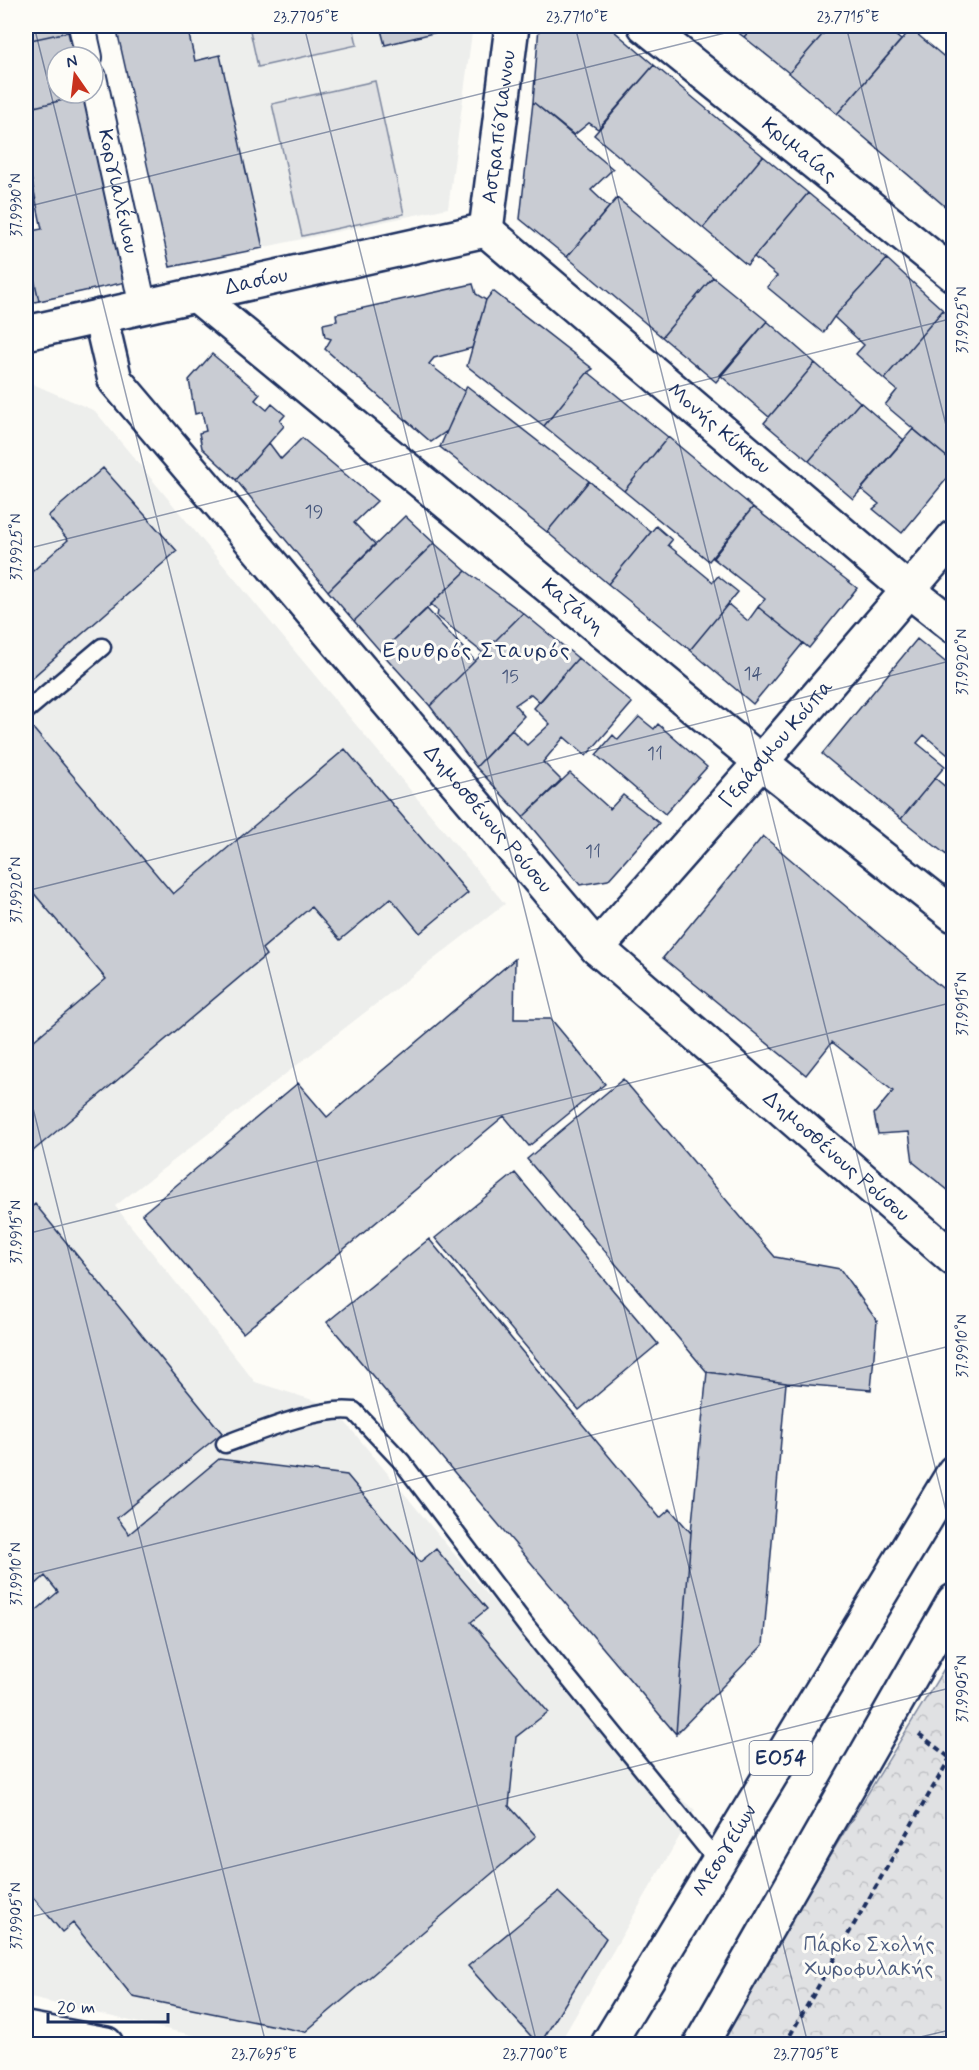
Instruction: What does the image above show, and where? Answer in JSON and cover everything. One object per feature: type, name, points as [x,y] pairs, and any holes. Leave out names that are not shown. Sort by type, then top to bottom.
[{"type":"street","points":[[82,26],[86,45]]},
{"type":"street","name":"Αστραπόγιαννου","points":[[486,230],[512,26]]},
{"type":"street","name":"Κριμαίας","points":[[645,26],[954,275]]},
{"type":"street","name":"Κοργιαλένιου","points":[[99,105],[143,307]]},
{"type":"street","name":"Δασίου","points":[[26,333],[486,230]]},
{"type":"street","name":"Μονής Κύκκου","points":[[486,230],[907,589],[954,626]]},
{"type":"street","name":"Καζάνη","points":[[196,295],[760,762],[954,915]]},
{"type":"street","name":"Δημοσθένους Ρούσου","points":[[100,316],[116,380],[597,948],[954,1259]]},
{"type":"street","name":"Γεράσιμου Κούπα","points":[[597,948],[954,537]]},
{"type":"street","name":"Μεσογείων","points":[[608,2044],[954,1472]]},
{"type":"street","points":[[701,2044],[954,1601]]},
{"type":"street","points":[[26,2029],[106,2044]]},
{"type":"lane","points":[[26,711],[102,647]]},
{"type":"lane","points":[[225,1444],[304,1418],[343,1409],[354,1410],[402,1462],[527,1627],[718,1862]]},
{"type":"path","points":[[785,2044],[954,1751]]},
{"type":"shaded area","points":[[116,26],[473,26],[448,208],[170,267]]},
{"type":"shaded area","points":[[26,381],[95,411],[505,904],[115,1206],[255,1382],[332,1406],[591,1720],[695,1810],[559,2044],[231,2044],[26,1997]]},
{"type":"green space","points":[[249,26],[353,26],[357,45],[258,67]]},
{"type":"green space","points":[[375,81],[404,214],[302,236],[272,104]]},
{"type":"green space","name":"Πάρκο Σχολής Χωροφυλακής","points":[[953,1654],[953,2044],[715,2044]]},
{"type":"building","points":[[26,26],[66,26],[68,32],[26,41]]},
{"type":"building","points":[[116,26],[187,26],[195,61],[220,55],[263,248],[170,267]]},
{"type":"building","points":[[380,26],[448,26],[449,29],[385,45]]},
{"type":"building","points":[[539,26],[608,26],[654,65],[598,129],[589,123],[574,135],[533,102]]},
{"type":"building","points":[[729,26],[754,26],[744,37]]},
{"type":"building","points":[[754,26],[830,26],[789,73],[744,37]]},
{"type":"building","points":[[830,26],[884,26],[901,40],[837,114],[789,73]]},
{"type":"building","points":[[911,29],[954,65],[954,214],[837,114]]},
{"type":"building","points":[[68,32],[71,45],[45,45],[45,104],[26,109],[26,41]]},
{"type":"building","points":[[654,65],[763,156],[703,228],[594,135]]},
{"type":"building","points":[[533,102],[613,169],[591,190],[609,207],[567,257],[520,219]]},
{"type":"building","points":[[45,104],[86,105],[126,282],[39,301],[26,242],[26,232],[42,229],[26,154],[26,109]]},
{"type":"building","points":[[763,156],[808,193],[747,265],[703,228]]},
{"type":"building","points":[[808,193],[887,259],[834,317],[823,333],[767,287],[777,276],[754,257]]},
{"type":"building","points":[[617,198],[713,277],[662,337],[567,257]]},
{"type":"building","points":[[26,242],[39,301],[26,304]]},
{"type":"building","points":[[887,259],[943,310],[884,379],[856,354],[864,345],[834,317]]},
{"type":"building","points":[[713,277],[767,321],[716,382],[662,337]]},
{"type":"building","points":[[473,284],[476,294],[486,300],[472,348],[434,358],[429,364],[465,392],[447,431],[431,442],[325,349],[331,339],[325,337],[323,324],[337,321],[336,314]]},
{"type":"building","points":[[493,291],[593,369],[588,372],[544,426],[467,366],[486,300]]},
{"type":"building","points":[[943,310],[954,319],[954,463],[885,405],[897,390],[884,379]]},
{"type":"building","points":[[767,321],[815,363],[769,417],[720,375]]},
{"type":"building","points":[[212,354],[260,394],[255,400],[267,410],[272,404],[285,415],[280,421],[284,426],[236,480],[202,448],[199,433],[206,431],[202,412],[195,414],[189,380]]},
{"type":"building","points":[[815,363],[860,402],[809,461],[764,423]]},
{"type":"building","points":[[588,372],[668,437],[624,491],[544,426]]},
{"type":"building","points":[[467,386],[589,481],[547,532],[440,447]]},
{"type":"building","points":[[860,402],[904,440],[853,499],[809,461]]},
{"type":"building","points":[[913,429],[954,463],[954,470],[902,533],[873,509],[879,504],[861,489]]},
{"type":"building","points":[[668,437],[753,507],[709,561],[624,491]]},
{"type":"building","points":[[302,438],[377,501],[354,523],[375,544],[328,591],[236,480],[269,443],[281,459]]},
{"type":"building","points":[[103,468],[177,551],[26,683],[26,577],[68,540],[48,516]]},
{"type":"building","points":[[589,481],[651,532],[608,584],[547,532]]},
{"type":"building","points":[[753,507],[857,588],[809,648],[758,607],[765,599],[713,558]]},
{"type":"building","points":[[405,516],[434,543],[354,621],[328,591]]},
{"type":"building","points":[[656,526],[672,540],[668,545],[713,582],[718,576],[738,592],[690,650],[608,584]]},
{"type":"building","points":[[434,543],[466,571],[381,652],[354,621]]},
{"type":"building","points":[[466,571],[523,613],[483,653],[437,616],[438,611],[431,604]]},
{"type":"building","points":[[728,604],[748,621],[758,607],[803,643],[753,704],[690,650]]},
{"type":"building","points":[[427,609],[475,661],[430,706],[381,652]]},
{"type":"building","points":[[523,613],[578,658],[540,702],[531,694],[515,705],[524,716],[476,767],[430,706]]},
{"type":"building","points":[[917,639],[954,669],[954,760],[924,735],[917,743],[945,766],[901,819],[822,754]]},
{"type":"building","points":[[578,658],[632,703],[586,756],[564,737],[543,762],[561,780],[523,817],[476,767],[512,730],[527,745],[550,724],[534,708]]},
{"type":"building","points":[[639,717],[654,729],[658,724],[707,767],[665,814],[596,755],[613,735],[618,740]]},
{"type":"building","points":[[31,726],[173,894],[345,749],[468,893],[420,933],[391,898],[340,940],[311,907],[262,949],[266,955],[26,1157],[26,1047],[106,979],[26,884],[26,731]]},
{"type":"building","points":[[570,773],[610,809],[623,795],[659,823],[608,880],[580,885],[523,817]]},
{"type":"building","points":[[935,778],[954,794],[954,861],[901,819]]},
{"type":"building","points":[[763,836],[954,998],[954,1195],[913,1162],[909,1132],[878,1134],[874,1114],[893,1091],[832,1042],[806,1075],[663,958]]},
{"type":"building","points":[[515,959],[514,1019],[551,1019],[605,1084],[529,1146],[504,1116],[243,1333],[142,1214],[298,1083],[327,1117]]},
{"type":"building","points":[[623,1079],[775,1257],[840,1269],[877,1321],[871,1390],[786,1383],[707,1372],[527,1159]]},
{"type":"building","points":[[515,1173],[658,1344],[579,1410],[435,1238]]},
{"type":"building","points":[[35,1204],[222,1433],[117,1518],[129,1534],[219,1459],[347,1475],[420,1562],[436,1549],[487,1609],[471,1622],[548,1712],[516,1737],[509,1806],[536,1836],[305,2032],[133,1997],[73,1923],[62,1932],[26,1889],[26,1619],[58,1592],[45,1576],[26,1593],[26,1212]]},
{"type":"building","points":[[429,1239],[660,1518],[670,1509],[691,1533],[676,1734],[327,1322]]},
{"type":"building","points":[[707,1372],[786,1383],[763,1645],[676,1734],[691,1533]]},
{"type":"building","points":[[558,1892],[606,1938],[538,2044],[468,1966]]},
{"type":"district","name":"Ερυθρός Σταυρός","points":[[477,651]]}]
